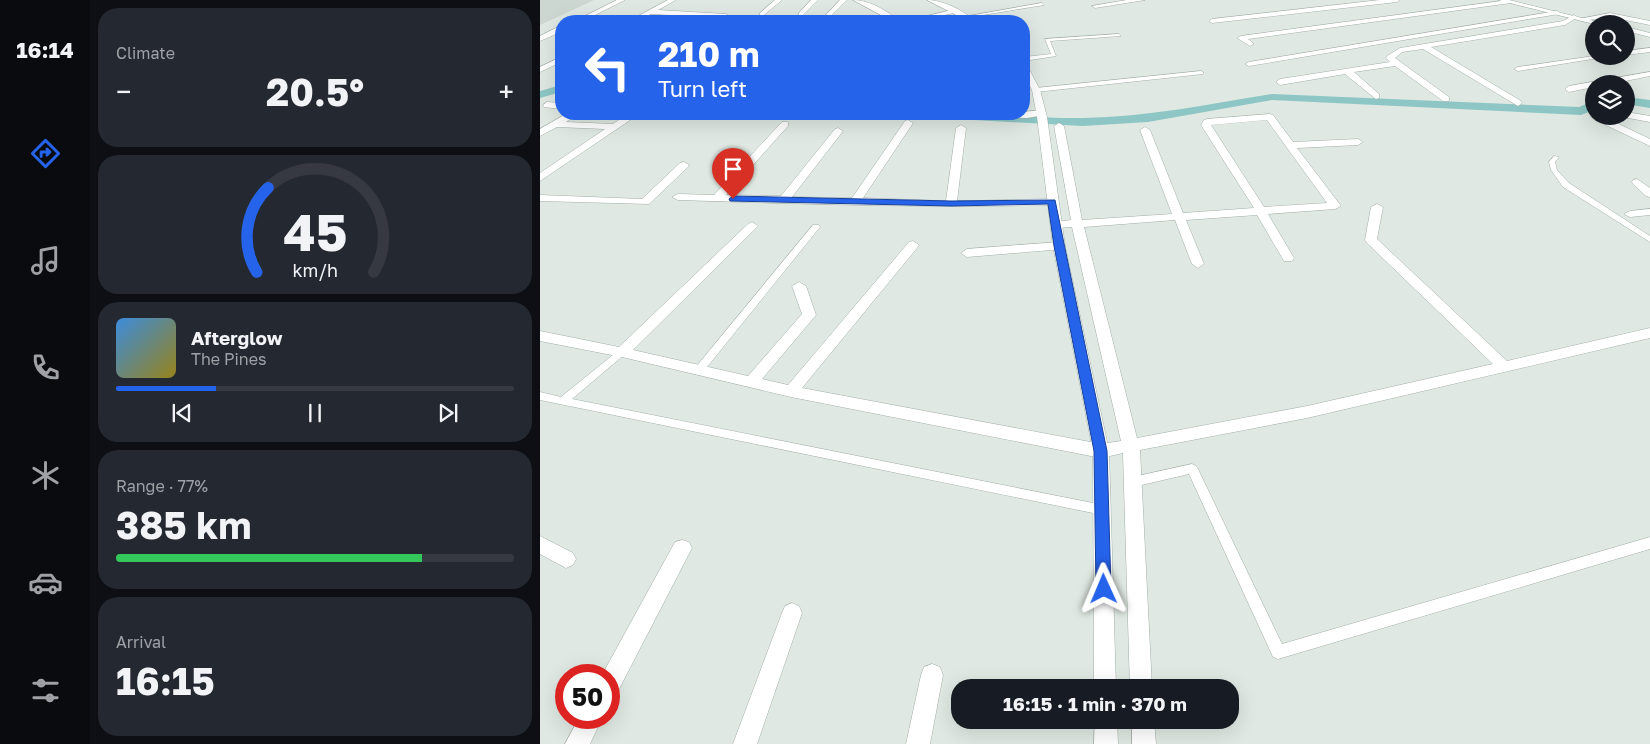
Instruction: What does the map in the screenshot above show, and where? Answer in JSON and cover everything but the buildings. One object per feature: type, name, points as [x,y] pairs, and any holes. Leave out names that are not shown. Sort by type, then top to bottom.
[{"type":"street","points":[[591,15],[622,0]]},
{"type":"street","points":[[643,15],[673,0]]},
{"type":"street","points":[[762,14],[779,0]]},
{"type":"street","points":[[801,14],[814,0]]},
{"type":"street","points":[[829,15],[844,0]]},
{"type":"street","points":[[856,0],[886,15]]},
{"type":"street","points":[[930,0],[963,15]]},
{"type":"street","points":[[1095,6],[1142,0]]},
{"type":"street","points":[[1212,21],[1397,0]]},
{"type":"street","points":[[1250,44],[1241,38],[1505,1],[1585,20]]},
{"type":"street","points":[[649,12],[701,15]]},
{"type":"street","points":[[940,15],[956,12]]},
{"type":"street","points":[[1249,64],[1557,13]]},
{"type":"street","points":[[1446,99],[1390,58],[1400,50],[1565,23],[1578,18],[1610,15],[1649,23]]},
{"type":"street","points":[[1635,31],[1650,35]]},
{"type":"street","points":[[540,39],[555,32]]},
{"type":"street","points":[[1383,42],[1400,50]]},
{"type":"street","points":[[1424,46],[1518,103]]},
{"type":"street","points":[[1635,52],[1650,50]]},
{"type":"street","points":[[1518,69],[1585,59]]},
{"type":"street","points":[[540,70],[555,62]]},
{"type":"street","points":[[1280,82],[1397,63]]},
{"type":"street","points":[[1347,71],[1376,96]]},
{"type":"street","points":[[1635,77],[1650,74]]},
{"type":"street","points":[[1030,78],[1036,90],[1042,119],[1059,246],[1101,451],[1105,679]]},
{"type":"street","points":[[1569,89],[1585,86]]},
{"type":"street","points":[[546,105],[555,106]]},
{"type":"street","points":[[1030,116],[1042,119]]},
{"type":"street","points":[[1056,225],[1179,215],[1261,210],[1335,206],[1292,145],[1270,117],[1266,116],[1213,121],[1207,122],[1206,125],[1261,210],[1288,258]]},
{"type":"street","points":[[1635,116],[1650,119]]},
{"type":"street","points":[[541,132],[562,120]]},
{"type":"street","points":[[540,178],[625,120]]},
{"type":"street","points":[[855,202],[908,123]]},
{"type":"street","points":[[556,124],[614,127]]},
{"type":"street","points":[[717,198],[785,124]]},
{"type":"street","points":[[1613,125],[1650,143]]},
{"type":"street","points":[[1059,126],[1077,222],[1131,446],[1141,679]]},
{"type":"street","points":[[951,204],[961,128]]},
{"type":"street","points":[[1145,130],[1198,264]]},
{"type":"street","points":[[783,201],[838,131]]},
{"type":"street","points":[[1292,145],[1358,142]]},
{"type":"street","points":[[540,198],[645,202],[684,165]]},
{"type":"street","points":[[1636,182],[1650,194]]},
{"type":"street","points":[[678,197],[951,204],[1052,202]]},
{"type":"street","points":[[1377,207],[1371,240],[1504,366]]},
{"type":"street","points":[[1630,214],[1650,212]]},
{"type":"street","points":[[622,352],[752,226]]},
{"type":"street","points":[[791,391],[913,245]]},
{"type":"street","points":[[967,253],[1059,246]]},
{"type":"street","points":[[751,382],[808,316],[800,286]]},
{"type":"street","points":[[540,336],[622,352],[791,391],[1101,451],[1307,412],[1650,332]]},
{"type":"street","points":[[540,544],[566,559]]},
{"type":"street","points":[[620,664],[682,548]]},
{"type":"street","points":[[745,744],[792,613]]},
{"type":"street","points":[[918,744],[932,675]]},
{"type":"street","points":[[577,744],[586,729]]},
{"type":"street","points":[[1106,729],[1106,744]]},
{"type":"street","points":[[1143,729],[1144,744]]},
{"type":"lane","points":[[971,15],[1042,4]]},
{"type":"lane","points":[[1030,58],[1054,55],[1047,40],[1119,35]]},
{"type":"lane","points":[[1036,90],[1201,73]]},
{"type":"lane","points":[[1556,157],[1552,162],[1554,170],[1566,185],[1650,240]]},
{"type":"lane","points":[[699,370],[816,227]]},
{"type":"lane","points":[[563,401],[622,352]]},
{"type":"lane","points":[[540,396],[1102,510]]},
{"type":"lane","points":[[1133,482],[1192,469],[1278,652],[1650,543]]},
{"type":"shaded area","points":[[540,0],[594,0],[562,15],[555,15],[555,18],[540,25]]},
{"type":"waterway","points":[[540,95],[555,90]]},
{"type":"waterway","points":[[1030,119],[1083,122],[1148,118],[1272,97],[1581,111],[1585,109]]},
{"type":"waterway","points":[[1635,102],[1650,104]]},
{"type":"route","points":[[733,199],[951,204],[1052,202],[1059,246],[1101,451],[1104,589]]}]
